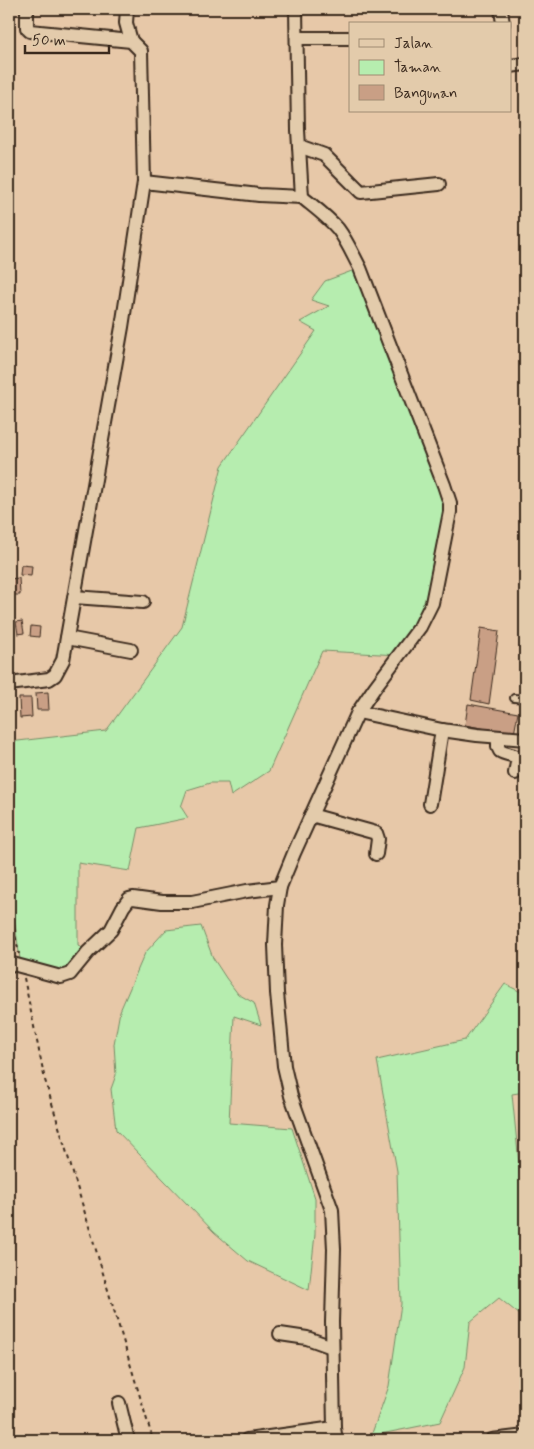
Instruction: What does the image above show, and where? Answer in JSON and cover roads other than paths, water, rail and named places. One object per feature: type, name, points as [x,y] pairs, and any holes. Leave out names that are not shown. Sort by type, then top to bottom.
[{"type":"street","points":[[27,9],[27,28],[30,31],[131,41]]},
{"type":"street","points":[[9,684],[49,679],[56,674],[63,660],[122,327],[144,182],[142,54],[131,41],[126,23],[127,9]]},
{"type":"street","points":[[296,9],[302,197]]},
{"type":"street","points":[[501,9],[503,22]]},
{"type":"street","points":[[297,38],[349,38]]},
{"type":"street","points":[[512,66],[525,64]]},
{"type":"street","points":[[299,146],[324,155],[361,192],[439,184]]},
{"type":"street","points":[[144,182],[259,195],[302,197],[337,228],[356,261],[450,503],[449,521],[432,603],[420,627],[358,712],[280,887],[275,945],[277,993],[284,1066],[291,1096],[332,1210],[334,1249],[332,1347],[335,1434],[247,1440]]},
{"type":"street","points":[[74,597],[143,602]]},
{"type":"street","points":[[67,638],[130,650]]},
{"type":"street","points":[[358,712],[442,730],[498,737],[525,738]]},
{"type":"street","points":[[430,804],[442,730]]},
{"type":"street","points":[[498,737],[500,752],[518,758],[515,773]]},
{"type":"street","points":[[311,815],[376,833],[378,839],[376,854]]},
{"type":"street","points":[[15,964],[61,976],[70,974],[88,952],[111,930],[129,899],[192,902],[247,891],[280,887]]},
{"type":"street","points":[[280,1334],[307,1338],[332,1347]]},
{"type":"street","points":[[120,1403],[128,1440]]},
{"type":"street","points":[[492,1440],[525,1436]]},
{"type":"lane","points":[[514,698],[525,699]]}]
